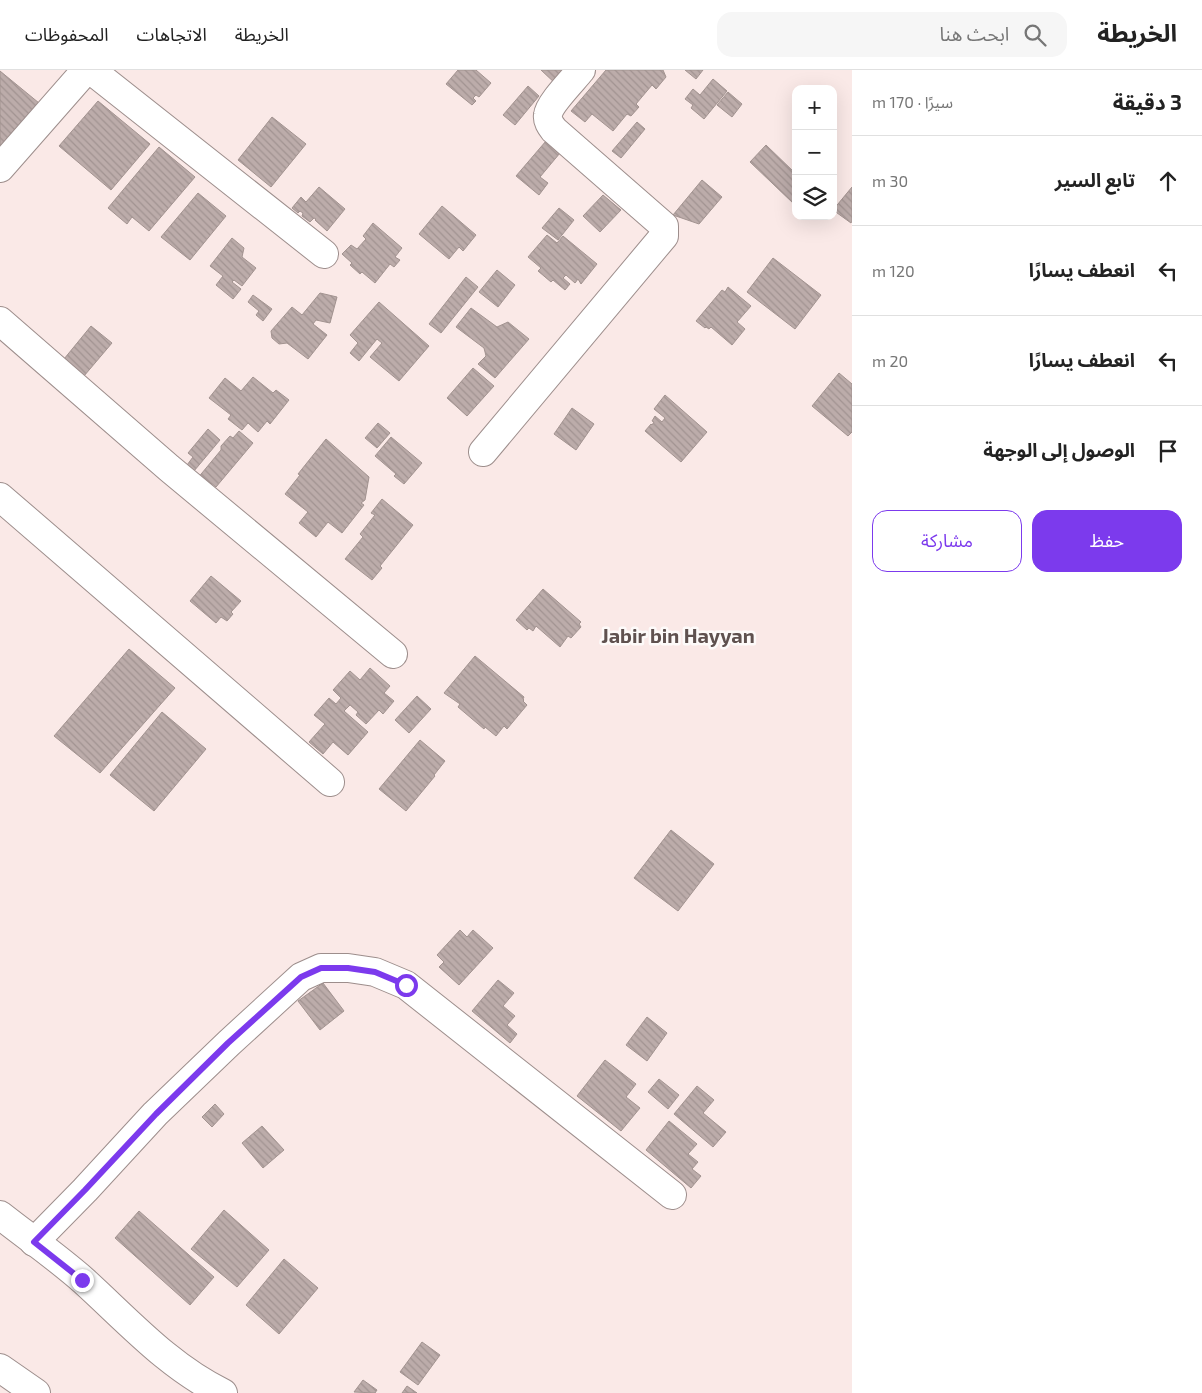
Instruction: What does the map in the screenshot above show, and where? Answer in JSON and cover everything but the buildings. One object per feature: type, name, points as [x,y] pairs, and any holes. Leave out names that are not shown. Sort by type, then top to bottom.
[{"type":"street","points":[[0,168],[86,70]]},
{"type":"street","points":[[91,70],[324,254]]},
{"type":"street","points":[[483,452],[664,236],[664,226],[554,130],[549,123],[547,116],[552,104],[581,70]]},
{"type":"street","points":[[0,322],[169,468],[393,654]]},
{"type":"street","points":[[0,496],[330,782]]},
{"type":"street","points":[[34,1242],[156,1114],[228,1043],[301,977],[321,968],[348,968],[375,972],[406,985],[672,1195]]},
{"type":"street","points":[[0,1215],[82,1280],[163,1354],[192,1376],[223,1393]]},
{"type":"street","points":[[0,1368],[36,1393]]},
{"type":"district","name":"Jabir bin Hayyan","points":[[678,636]]},
{"type":"route","points":[[82,1280],[34,1242],[156,1114],[228,1043],[301,977],[321,968],[348,968],[375,972],[406,985]]}]
